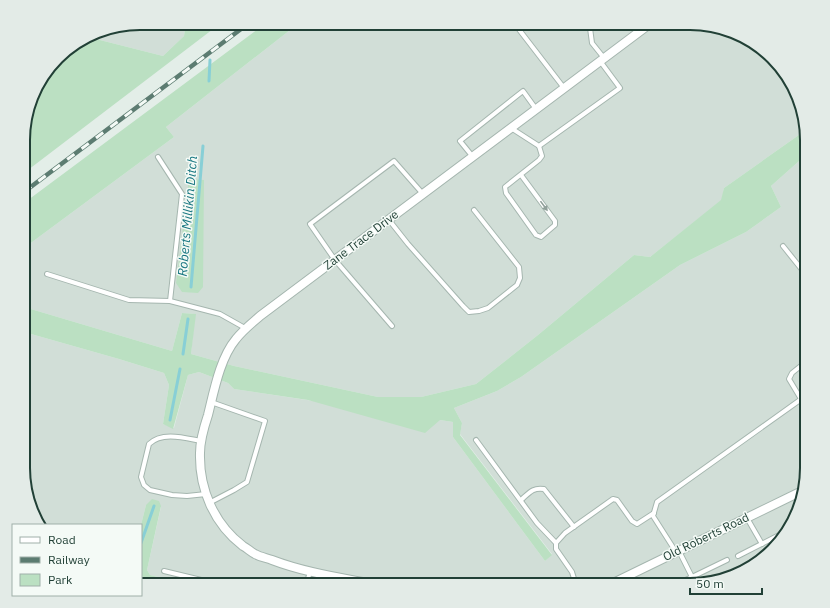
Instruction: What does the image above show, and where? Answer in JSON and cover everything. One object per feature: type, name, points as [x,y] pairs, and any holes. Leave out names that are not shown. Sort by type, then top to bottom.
[{"type":"street","name":"Zane Trace Drive","points":[[310,572],[281,564],[254,554],[233,538],[225,529],[216,516],[206,494],[200,464],[201,441],[223,361],[236,339],[260,316],[642,30]]},
{"type":"street","name":"Old Roberts Road","points":[[623,578],[797,493]]},
{"type":"street","points":[[310,572],[341,578]]},
{"type":"lane","points":[[519,30],[564,88]]},
{"type":"lane","points":[[539,146],[620,88],[592,44],[590,30]]},
{"type":"lane","points":[[473,157],[460,141],[523,91],[537,109]]},
{"type":"lane","points":[[511,128],[539,146],[542,156],[540,160],[505,187],[506,193],[536,235],[541,237],[555,225],[555,221],[521,175]]},
{"type":"lane","points":[[158,157],[182,194],[170,301]]},
{"type":"lane","points":[[392,326],[335,260],[310,224],[394,161],[423,194]]},
{"type":"lane","points":[[389,220],[408,244],[463,306],[469,312],[479,312],[500,300],[517,285],[520,278],[519,267],[474,210]]},
{"type":"lane","points":[[783,246],[800,267]]},
{"type":"lane","points":[[47,274],[129,300],[170,301],[220,314],[246,329]]},
{"type":"lane","points":[[800,367],[792,373],[789,379],[800,397]]},
{"type":"lane","points":[[728,560],[692,577],[653,516],[656,502],[800,400]]},
{"type":"lane","points":[[209,503],[247,482],[265,421],[211,402]]},
{"type":"lane","points":[[201,441],[176,436],[164,437],[151,442],[149,444],[142,477],[144,485],[150,490],[172,495],[187,496],[206,494]]},
{"type":"lane","points":[[476,440],[537,523],[556,543]]},
{"type":"lane","points":[[521,500],[533,490],[538,488],[544,489],[574,527]]},
{"type":"lane","points":[[574,578],[572,572],[556,549],[556,543],[565,533],[612,499],[617,500],[632,521],[637,524],[654,513]]},
{"type":"lane","points":[[747,517],[762,544]]},
{"type":"lane","points":[[738,556],[775,537]]},
{"type":"lane","points":[[164,571],[193,578]]},
{"type":"lane","points":[[308,578],[310,572]]},
{"type":"shaded area","points":[[185,30],[184,36],[163,56],[96,39],[125,31]]},
{"type":"shaded area","points":[[290,30],[698,30],[732,38],[763,57],[773,67],[789,91],[796,111],[800,134],[724,188],[722,200],[650,257],[634,255],[538,335],[476,384],[421,397],[378,397],[234,366],[191,354],[195,314],[182,313],[172,351],[30,309],[30,244],[174,137],[166,127]]},
{"type":"shaded area","points":[[800,160],[800,476],[794,504],[782,529],[768,546],[751,560],[739,567],[719,574],[690,578],[162,578],[150,575],[147,570],[161,507],[146,505],[141,524],[45,524],[41,517],[34,497],[30,476],[30,334],[164,373],[169,385],[163,424],[174,428],[188,375],[199,372],[228,383],[234,389],[453,422],[453,437],[545,561],[552,554],[460,434],[462,423],[454,408],[497,391],[521,377],[680,265],[746,232],[781,207],[771,186]]},
{"type":"green space","points":[[185,30],[212,30],[30,168],[31,125],[38,98],[48,79],[67,57],[96,39],[163,56],[184,36]]},
{"type":"green space","points":[[257,30],[290,30],[166,127],[174,137],[30,244],[30,199]]},
{"type":"green space","points":[[800,134],[800,160],[771,186],[781,207],[746,232],[680,265],[521,377],[497,391],[454,408],[462,423],[460,435],[552,555],[545,561],[453,437],[453,422],[440,420],[425,433],[308,400],[234,389],[228,383],[199,372],[188,375],[173,429],[163,424],[169,385],[164,373],[30,334],[30,309],[172,351],[182,313],[196,314],[191,354],[234,366],[378,397],[421,397],[476,384],[538,335],[634,255],[650,257],[721,200],[724,188]]},
{"type":"green space","points":[[189,179],[204,180],[203,287],[198,293],[182,292],[176,283]]},
{"type":"green space","points":[[152,499],[159,501],[161,506],[147,570],[150,575],[162,578],[142,578],[141,524],[146,505]]},
{"type":"waterway","name":"Roberts Millikin Ditch","points":[[209,81],[210,60]]},
{"type":"waterway","name":"Roberts Millikin Ditch","points":[[191,287],[203,146]]},
{"type":"waterway","name":"Roberts Millikin Ditch","points":[[183,354],[188,319]]},
{"type":"waterway","name":"Roberts Millikin Ditch","points":[[170,420],[180,369]]},
{"type":"waterway","name":"Roberts Millikin Ditch","points":[[142,540],[154,506]]},
{"type":"railway","points":[[30,187],[240,30]]}]
